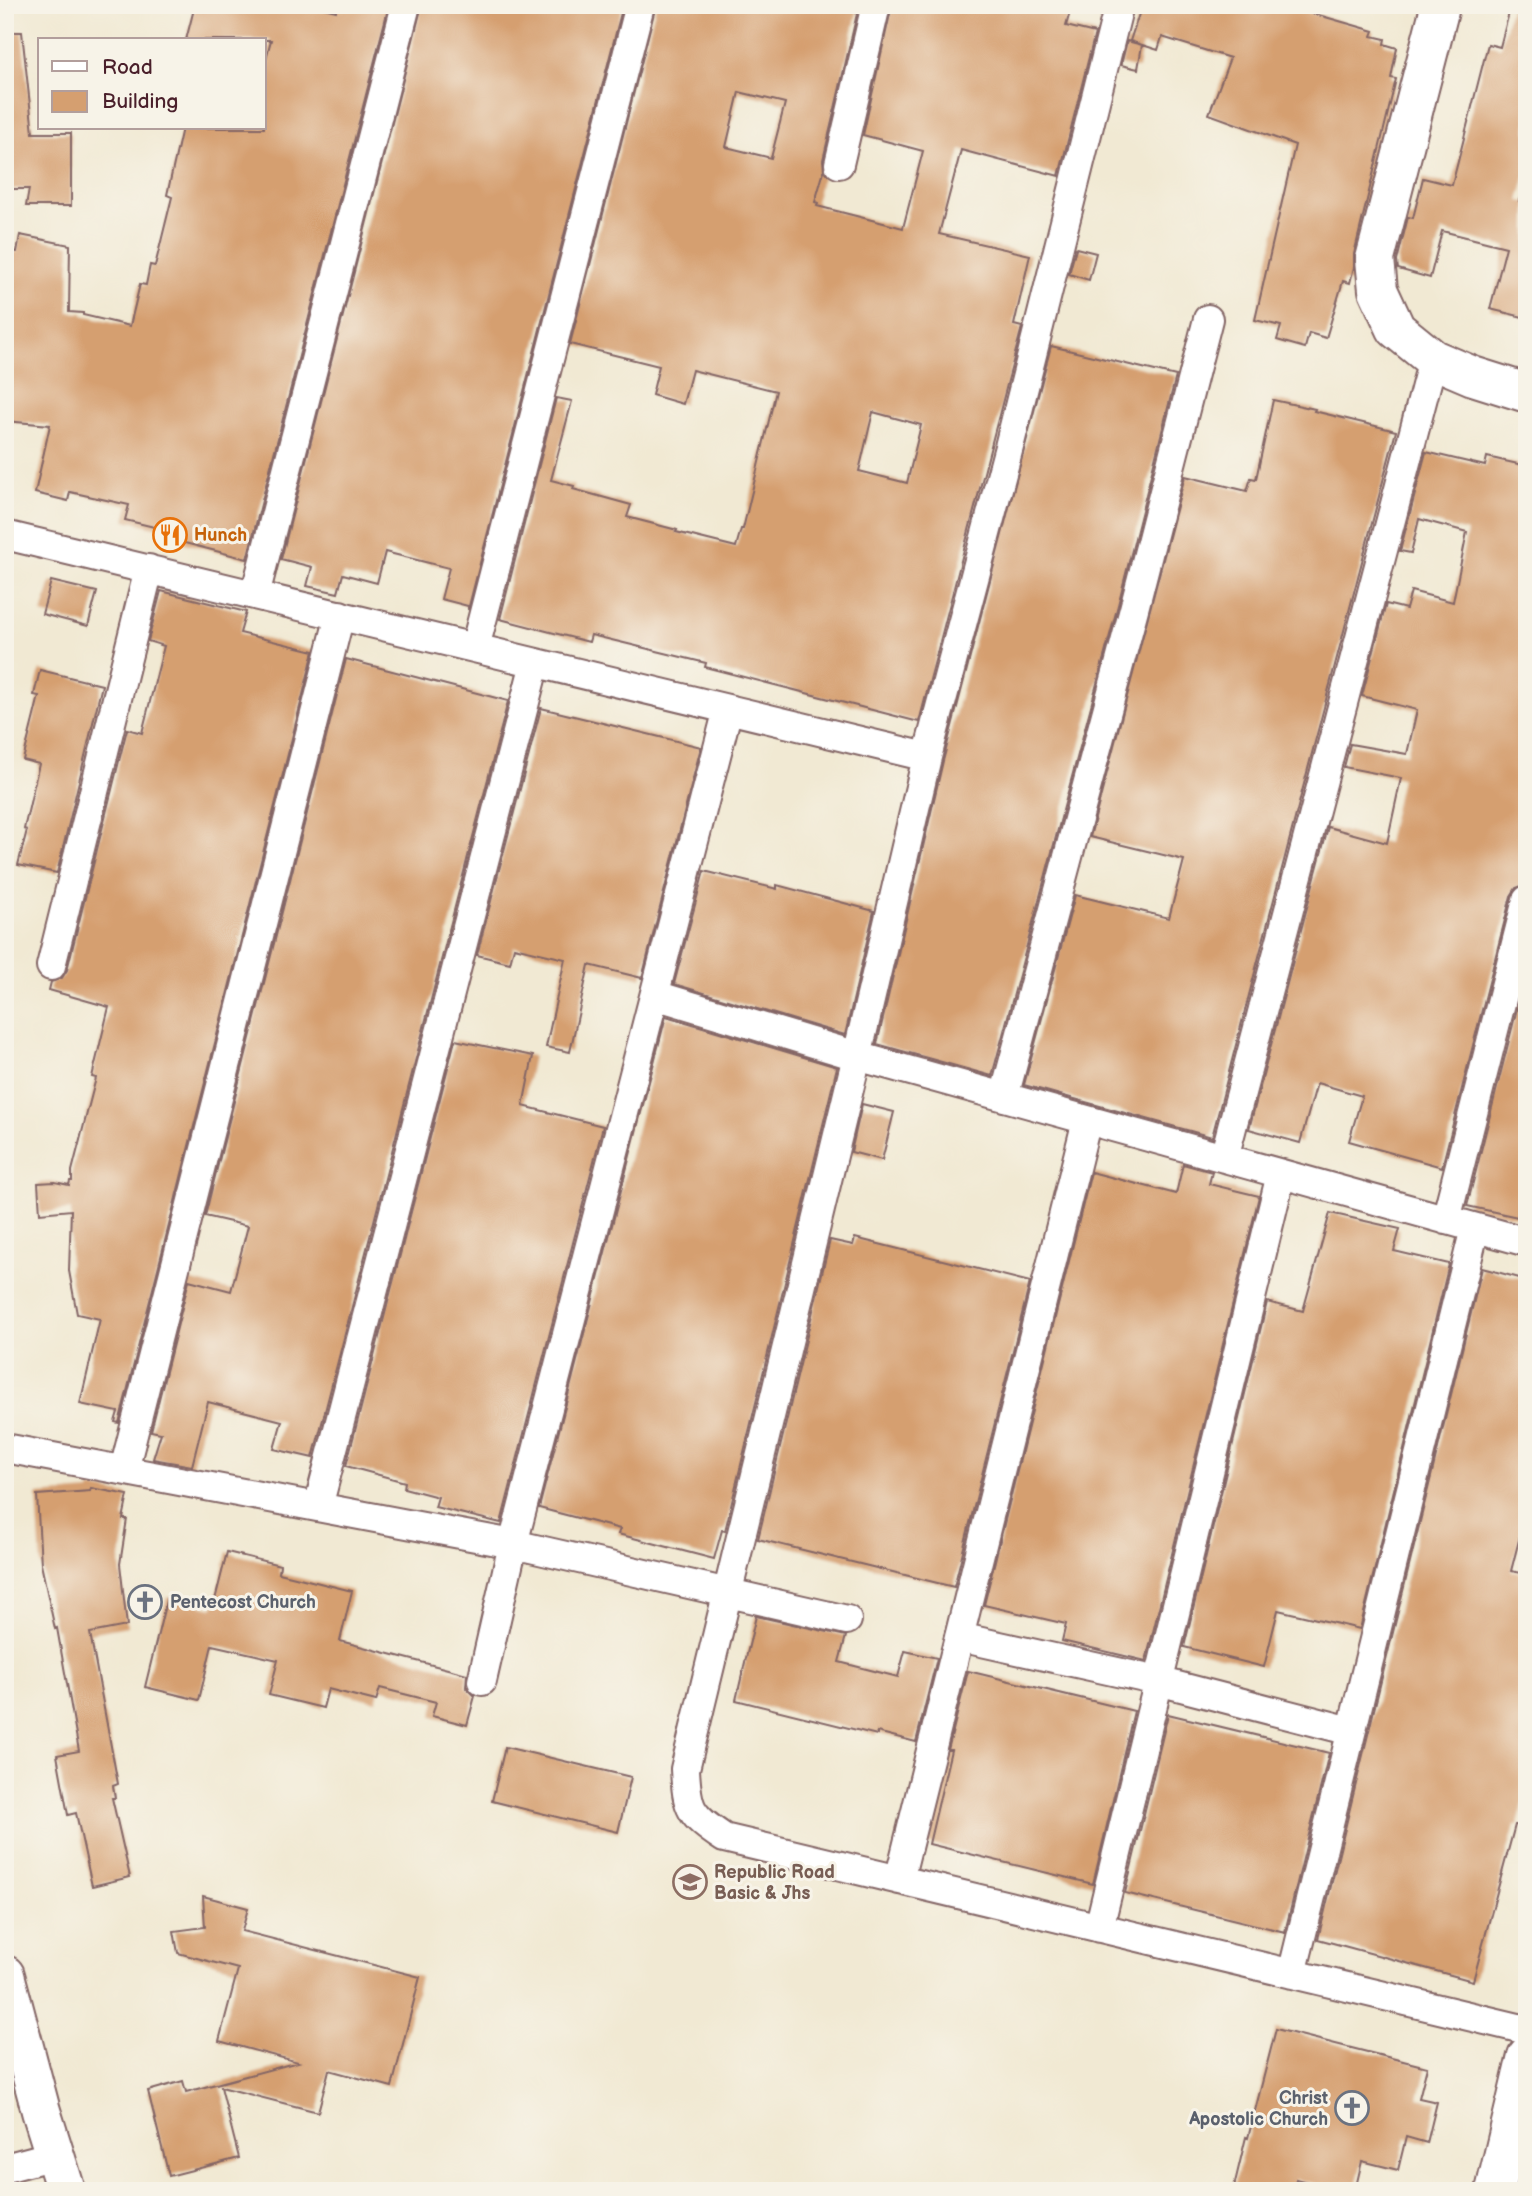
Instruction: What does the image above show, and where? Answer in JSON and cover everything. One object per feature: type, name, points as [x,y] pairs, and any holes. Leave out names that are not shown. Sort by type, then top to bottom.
[{"type":"street","points":[[255,595],[406,5]]},
{"type":"street","points":[[475,648],[640,5]]},
{"type":"street","points":[[839,164],[876,5]]},
{"type":"street","points":[[1119,5],[1010,443],[927,757],[685,1769],[687,1797],[698,1821],[724,1838],[1527,2030]]},
{"type":"street","points":[[1431,7],[1376,259],[1378,290],[1396,329],[1433,359],[1473,376],[1527,393]]},
{"type":"street","points":[[1004,1097],[1134,609],[1208,318]]},
{"type":"street","points":[[1224,1158],[1433,359]]},
{"type":"street","points":[[5,535],[927,757]]},
{"type":"street","points":[[51,966],[149,569]]},
{"type":"street","points":[[124,1470],[340,615]]},
{"type":"street","points":[[318,1507],[535,663]]},
{"type":"street","points":[[482,1681],[513,1544],[729,709]]},
{"type":"street","points":[[1446,1220],[1527,900]]},
{"type":"street","points":[[654,995],[857,1056],[1527,1242]]},
{"type":"street","points":[[899,1880],[1087,1120]]},
{"type":"street","points":[[1099,1928],[1280,1174]]},
{"type":"street","points":[[1292,1974],[1475,1228]]},
{"type":"street","points":[[5,1448],[513,1544],[847,1619]]},
{"type":"street","points":[[959,1637],[1158,1681],[1351,1731]]},
{"type":"street","points":[[5,1975],[66,2191]]},
{"type":"street","points":[[1494,2191],[1527,2056]]},
{"type":"street","points":[[5,2168],[54,2155]]},
{"type":"building","points":[[195,5],[312,5],[336,11],[338,5],[389,5],[247,559],[173,540],[175,532],[125,520],[129,505],[70,492],[68,501],[35,493],[50,425],[5,421],[5,251],[17,252],[20,235],[70,245],[69,312],[83,313],[130,326],[140,284],[146,285],[150,265],[155,266],[172,197],[167,195],[182,130],[266,130],[266,59],[271,40],[187,38]]},
{"type":"building","points":[[422,5],[623,5],[468,610],[468,606],[441,599],[449,568],[385,552],[377,583],[343,574],[338,593],[307,586],[312,567],[281,559]]},
{"type":"building","points":[[656,5],[859,5],[815,202],[818,203],[817,206],[903,228],[923,151],[863,135],[892,5],[1072,5],[1066,26],[1095,33],[1059,176],[961,150],[939,234],[1030,255],[1014,325],[1022,327],[919,722],[705,667],[706,663],[591,635],[589,642],[500,619],[556,398],[572,401],[551,480],[631,505],[627,517],[677,530],[676,532],[736,547],[743,529],[776,391],[692,370],[683,404],[652,395],[659,366],[570,344]],"holes":[[[739,92],[785,103],[771,158],[726,147]],[[873,412],[921,425],[907,483],[859,471]]]},
{"type":"building","points":[[1142,5],[1303,5],[1301,10],[1374,31],[1372,36],[1385,39],[1384,44],[1397,48],[1391,78],[1396,79],[1354,254],[1354,267],[1350,283],[1343,281],[1326,338],[1309,333],[1305,348],[1277,340],[1281,326],[1255,320],[1295,145],[1209,114],[1230,58],[1162,37],[1158,50],[1130,41]]},
{"type":"building","points":[[1511,5],[1527,5],[1527,172],[1519,201],[1527,202],[1527,318],[1490,309],[1506,247],[1442,231],[1430,278],[1398,269],[1397,261],[1408,217],[1413,218],[1423,178],[1452,185],[1488,44],[1500,47]]},
{"type":"building","points":[[5,32],[22,32],[33,133],[71,133],[71,206],[26,206],[29,189],[5,189]]},
{"type":"building","points":[[1127,41],[1142,45],[1138,69],[1121,65]]},
{"type":"building","points":[[1076,248],[1096,253],[1089,280],[1069,274]]},
{"type":"building","points":[[1051,346],[1176,376],[1118,605],[992,1076],[877,1044],[943,761]]},
{"type":"building","points":[[1273,400],[1396,431],[1212,1137],[1024,1085],[1075,895],[1169,918],[1184,860],[1090,837],[1185,476],[1247,491],[1251,478],[1256,479]]},
{"type":"building","points":[[1426,452],[1485,466],[1487,457],[1527,466],[1527,884],[1516,888],[1511,896],[1442,1167],[1349,1141],[1362,1096],[1317,1083],[1300,1143],[1249,1129],[1328,827],[1387,843],[1401,778],[1344,767],[1350,744],[1407,754],[1417,710],[1362,696],[1386,604],[1406,609],[1411,591],[1453,602],[1467,532],[1419,519],[1411,553],[1400,551]]},
{"type":"building","points":[[51,581],[97,592],[88,626],[42,614]]},
{"type":"building","points":[[161,591],[246,612],[240,633],[314,651],[119,1423],[115,1422],[118,1412],[80,1404],[100,1319],[77,1314],[69,1271],[71,1210],[40,1213],[38,1183],[69,1185],[72,1181],[72,1171],[96,1078],[92,1077],[109,1007],[49,990],[51,982],[62,978],[67,970],[127,729],[142,733],[164,646],[148,641]]},
{"type":"building","points":[[346,659],[508,701],[313,1458],[274,1449],[282,1421],[208,1402],[192,1466],[153,1459],[161,1433],[151,1431],[189,1280],[231,1291],[248,1226],[205,1216]]},
{"type":"building","points":[[40,670],[102,685],[57,873],[18,865],[39,764],[23,760],[39,696],[34,695]]},
{"type":"building","points":[[541,708],[701,747],[642,978],[589,965],[570,1052],[546,1047],[565,959],[514,947],[510,963],[477,955]]},
{"type":"building","points":[[704,871],[777,889],[777,885],[874,911],[845,1035],[674,984]]},
{"type":"building","points":[[1527,969],[1527,1219],[1467,1206]]},
{"type":"building","points":[[666,1016],[837,1067],[725,1531],[722,1530],[714,1559],[618,1534],[620,1529],[539,1508]]},
{"type":"building","points":[[455,1040],[533,1056],[523,1106],[603,1126],[501,1523],[435,1507],[438,1497],[404,1488],[405,1482],[346,1466]]},
{"type":"building","points":[[862,1104],[894,1112],[882,1160],[851,1152]]},
{"type":"building","points":[[1183,1164],[1212,1172],[1209,1184],[1259,1196],[1146,1661],[1062,1641],[1066,1624],[984,1605],[1091,1172],[1176,1194]]},
{"type":"building","points":[[1330,1213],[1400,1229],[1394,1251],[1449,1264],[1360,1629],[1278,1610],[1264,1667],[1184,1647],[1267,1302],[1303,1311]]},
{"type":"building","points":[[855,1238],[1030,1282],[954,1587],[758,1539],[830,1240],[853,1245]]},
{"type":"building","points":[[1482,1268],[1527,1280],[1527,1509],[1511,1571],[1527,1574],[1527,1790],[1473,1981],[1318,1939]]},
{"type":"building","points":[[91,1488],[128,1495],[123,1519],[127,1519],[120,1564],[127,1626],[90,1633],[118,1784],[113,1786],[115,1798],[112,1798],[130,1877],[92,1886],[76,1813],[68,1815],[57,1755],[79,1751],[57,1628],[55,1629],[41,1564],[37,1495],[90,1491]]},
{"type":"building","points":[[227,1552],[280,1565],[279,1573],[352,1591],[340,1641],[467,1674],[466,1687],[475,1696],[467,1725],[432,1716],[436,1702],[380,1688],[376,1701],[328,1689],[323,1708],[269,1695],[278,1660],[212,1645],[199,1700],[145,1687],[167,1597],[213,1608]]},
{"type":"building","points":[[756,1616],[846,1636],[839,1662],[898,1677],[905,1651],[937,1658],[916,1742],[736,1700]]},
{"type":"building","points":[[968,1671],[1134,1711],[1093,1884],[929,1844],[951,1750],[948,1750]]},
{"type":"building","points":[[1168,1714],[1329,1753],[1285,1932],[1125,1893]]},
{"type":"building","points":[[505,1747],[631,1777],[618,1832],[492,1801]]},
{"type":"building","points":[[203,1896],[248,1908],[242,1931],[420,1977],[392,2087],[329,2070],[318,2112],[221,2087],[239,2158],[169,2176],[148,2091],[183,2081],[186,2092],[298,2062],[219,2041],[238,1969],[178,1953],[174,1931],[205,1927]]},
{"type":"building","points":[[1276,2029],[1427,2067],[1419,2098],[1437,2102],[1427,2143],[1406,2137],[1398,2170],[1362,2161],[1355,2191],[1342,2191],[1296,2179],[1293,2191],[1233,2191]]},
{"type":"place","name":"Hunch","points":[[170,535]]},
{"type":"place","name":"Pentecost Church","points":[[145,1602]]},
{"type":"place","name":"Republic Road Basic & Jhs","points":[[690,1882]]},
{"type":"place","name":"Christ Apostolic Church","points":[[1352,2108]]}]
